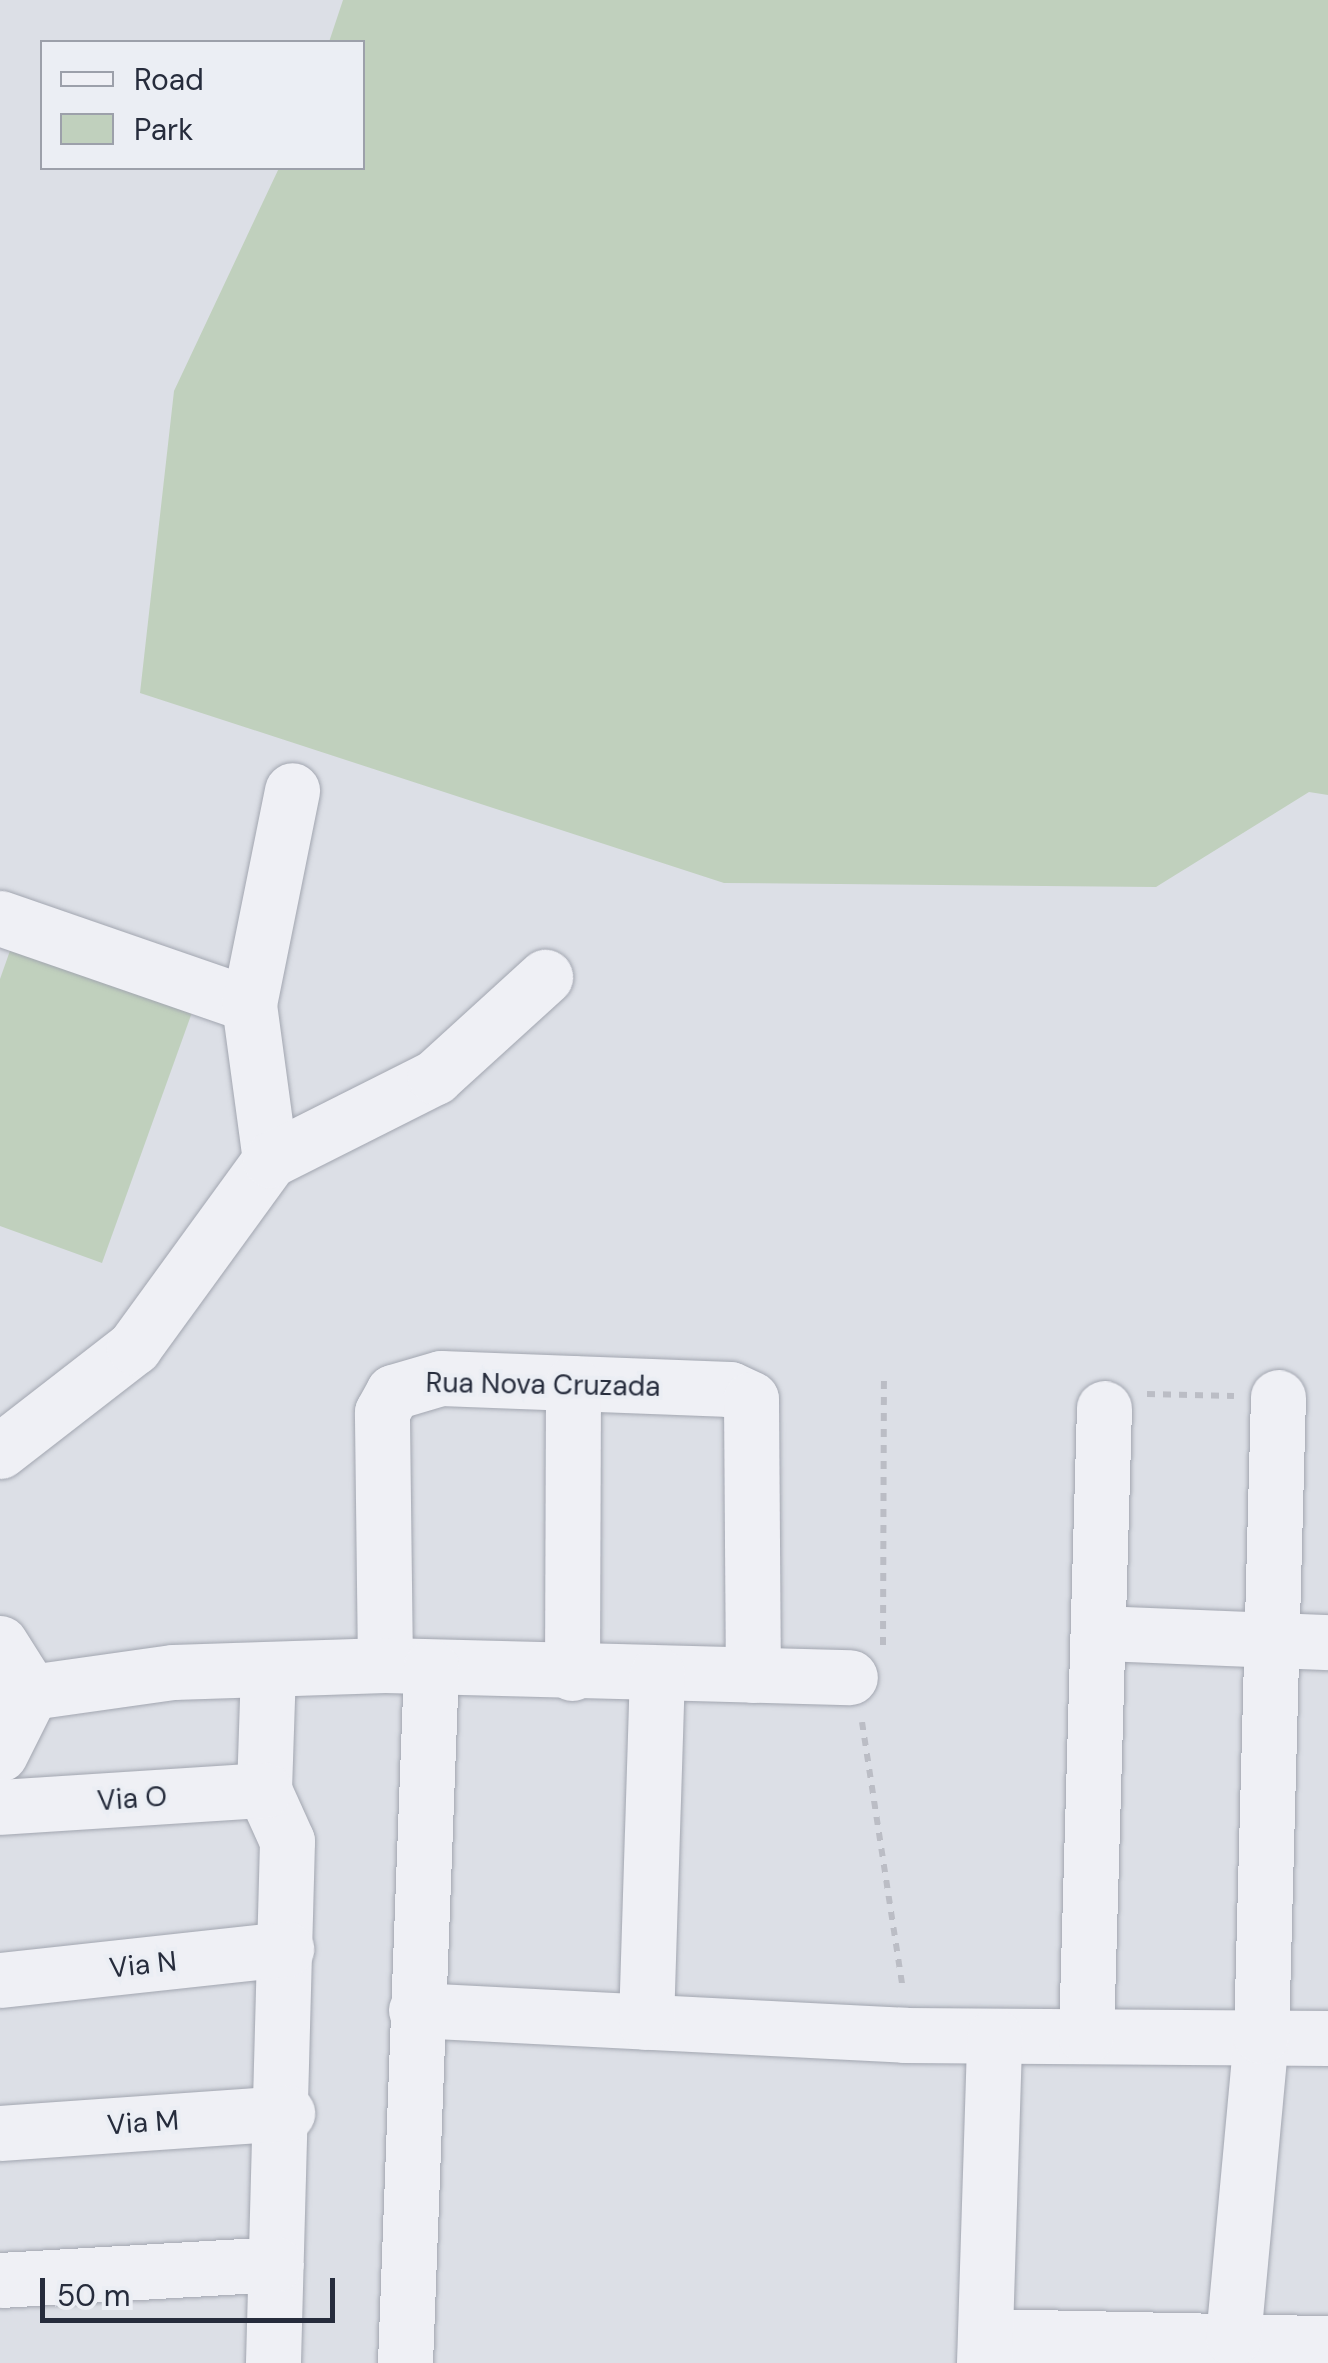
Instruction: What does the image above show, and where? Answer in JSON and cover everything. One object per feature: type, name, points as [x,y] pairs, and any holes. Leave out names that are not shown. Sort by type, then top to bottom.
[{"type":"street","points":[[270,1160],[249,1004],[292,790]]},
{"type":"street","points":[[0,918],[249,1004]]},
{"type":"street","points":[[0,1451],[134,1347],[270,1160],[436,1077],[545,977]]},
{"type":"street","name":"Rua Nova Cruzada","points":[[405,2363],[416,2010],[408,1666],[382,1412],[393,1392],[440,1378],[730,1389],[756,1410],[753,1674]]},
{"type":"street","points":[[572,1673],[573,1384]]},
{"type":"street","points":[[1233,2338],[1262,2036],[1278,1397]]},
{"type":"street","points":[[1086,2036],[1101,1634],[1104,1408]]},
{"type":"street","points":[[1101,1634],[1328,1642]]},
{"type":"street","points":[[0,1643],[31,1692]]},
{"type":"street","points":[[31,1692],[268,1668],[408,1666],[850,1677]]},
{"type":"street","points":[[268,1668],[264,1790],[287,1841],[287,2113],[273,2363]]},
{"type":"street","points":[[646,2022],[657,1674]]},
{"type":"street","points":[[0,1754],[31,1692]]},
{"type":"street","name":"Via O","points":[[0,1807],[264,1790]]},
{"type":"street","name":"Via N","points":[[0,1980],[286,1949]]},
{"type":"street","points":[[416,2010],[905,2036],[1328,2038]]},
{"type":"street","points":[[994,2036],[984,2350],[1233,2338],[1328,2343]]},
{"type":"street","name":"Via M","points":[[0,2133],[287,2113]]},
{"type":"street","points":[[0,2280],[276,2264]]},
{"type":"path","points":[[884,1376],[883,1653],[850,1677],[866,1738],[883,1897],[902,1950],[905,2036]]},
{"type":"path","points":[[1104,1408],[1120,1393],[1278,1397]]},
{"type":"green space","points":[[343,0],[1328,0],[1328,795],[1309,792],[1156,887],[724,883],[140,693],[174,391],[278,170],[365,170],[365,40],[330,40]]},
{"type":"green space","points":[[23,914],[204,979],[102,1263],[0,1226],[0,979]]}]
